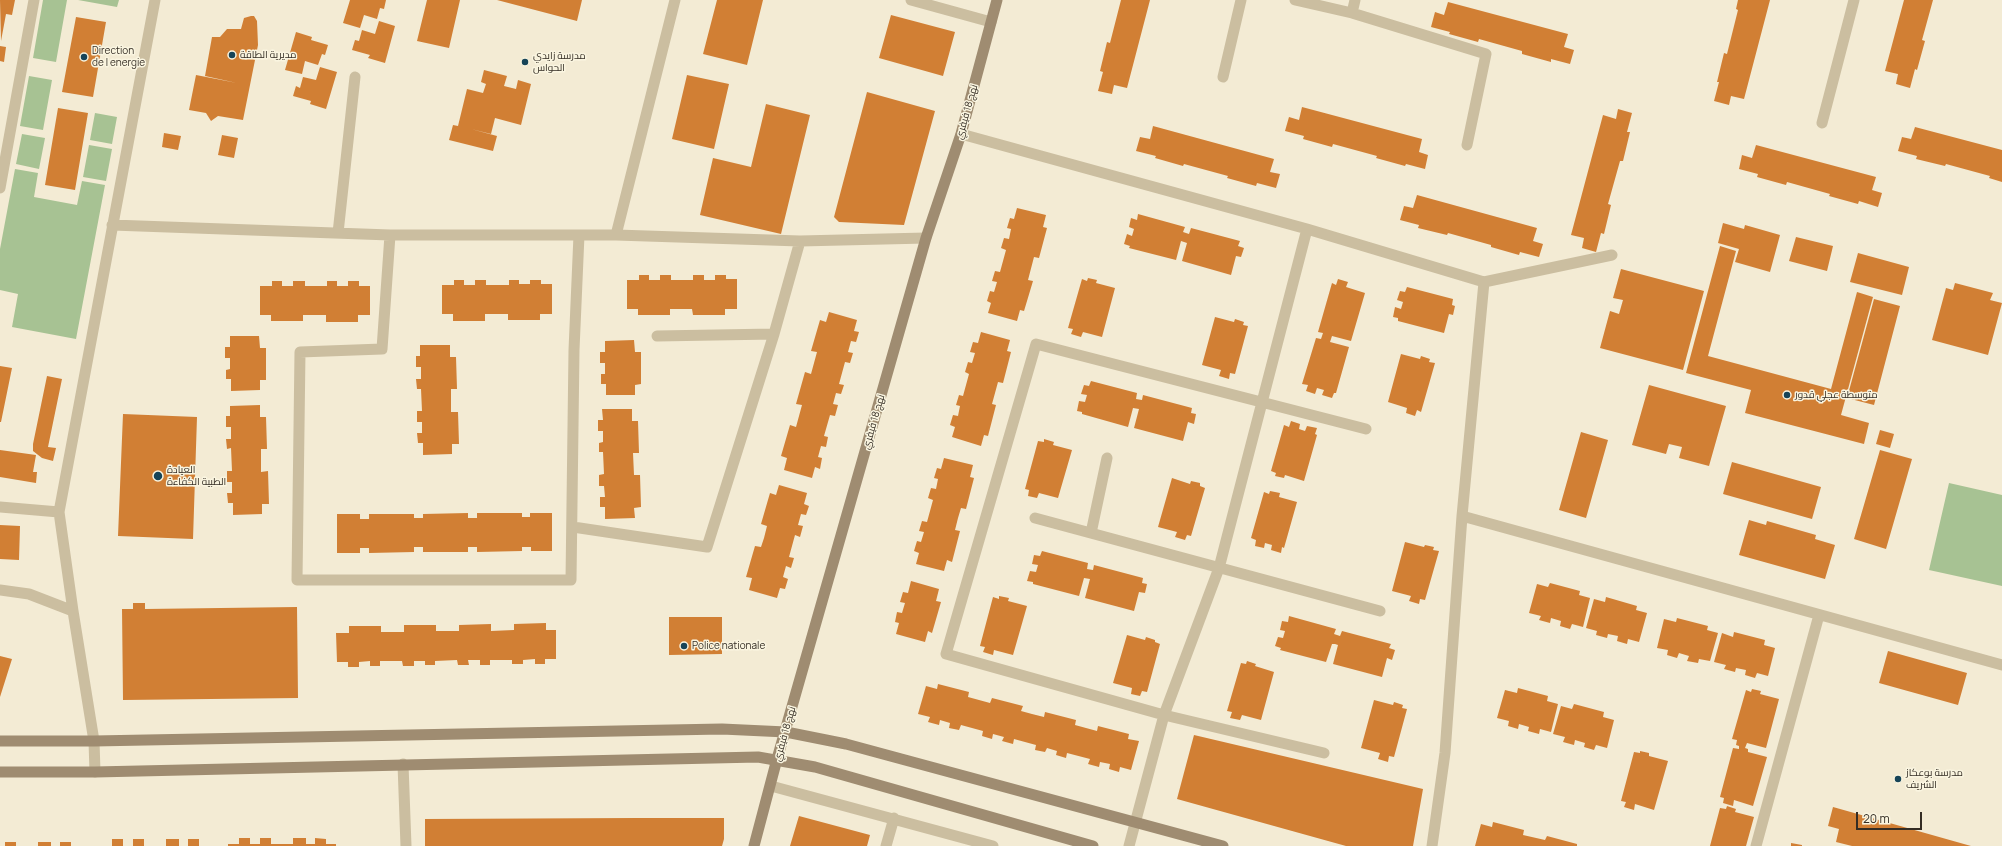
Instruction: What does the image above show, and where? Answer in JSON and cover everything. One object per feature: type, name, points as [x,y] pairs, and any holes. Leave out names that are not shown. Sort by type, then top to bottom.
[{"type":"main road","name":"نهج 18 فيفري","points":[[754,846],[777,759],[786,732],[926,238],[961,134],[997,0]]},
{"type":"main road","points":[[0,741],[94,741],[722,729],[786,732],[846,744],[1223,846]]},
{"type":"main road","points":[[0,772],[95,772],[736,757],[777,759],[836,772],[1093,846]]},
{"type":"street","points":[[0,188],[34,0]]},
{"type":"street","points":[[95,772],[94,741],[59,512],[155,0]]},
{"type":"street","points":[[616,235],[675,0]]},
{"type":"street","points":[[911,0],[991,22]]},
{"type":"street","points":[[1223,77],[1241,0]]},
{"type":"street","points":[[1295,0],[1352,13],[1486,54],[1467,145]]},
{"type":"street","points":[[1352,13],[1355,0]]},
{"type":"street","points":[[1822,123],[1854,0]]},
{"type":"street","points":[[338,233],[355,77]]},
{"type":"street","points":[[961,134],[1307,229],[1484,282],[1612,255]]},
{"type":"street","points":[[112,225],[390,235],[616,235],[800,241],[926,238]]},
{"type":"street","points":[[1129,846],[1164,715],[1219,568],[1307,229]]},
{"type":"street","points":[[390,235],[382,349],[300,352],[297,580],[571,580],[573,527],[574,350],[579,235]]},
{"type":"street","points":[[573,527],[707,547],[774,334],[800,241]]},
{"type":"street","points":[[1432,846],[1445,753],[1462,516],[1484,282]]},
{"type":"street","points":[[657,336],[774,334]]},
{"type":"street","points":[[1324,754],[1164,715],[946,654],[1036,344],[1366,430]]},
{"type":"street","points":[[1091,533],[1107,458]]},
{"type":"street","points":[[0,507],[59,512]]},
{"type":"street","points":[[1462,516],[2002,665]]},
{"type":"street","points":[[1035,518],[1380,611]]},
{"type":"street","points":[[0,590],[29,594],[73,611]]},
{"type":"street","points":[[1756,846],[1819,615]]},
{"type":"street","points":[[403,764],[406,846]]},
{"type":"street","points":[[771,786],[894,818],[993,846]]},
{"type":"street","points":[[886,846],[894,818]]},
{"type":"green space","points":[[43,0],[67,0],[56,62],[33,58]]},
{"type":"green space","points":[[78,0],[119,0],[117,7]]},
{"type":"green space","points":[[29,76],[52,80],[43,130],[20,126]]},
{"type":"green space","points":[[95,113],[117,117],[112,144],[90,140]]},
{"type":"green space","points":[[22,134],[45,138],[39,169],[16,164]]},
{"type":"green space","points":[[89,145],[112,149],[106,181],[83,177]]},
{"type":"green space","points":[[15,169],[38,173],[34,197],[77,205],[82,181],[105,185],[76,339],[12,327],[18,294],[0,290],[0,249]]},
{"type":"green space","points":[[1949,483],[2002,495],[2002,586],[1929,570]]},
{"type":"building","points":[[0,0],[15,0],[12,15],[6,14],[1,41]]},
{"type":"building","points":[[350,0],[386,0],[384,9],[380,8],[377,19],[364,15],[360,28],[343,23]]},
{"type":"building","points":[[427,0],[460,0],[449,48],[417,41]]},
{"type":"building","points":[[497,0],[582,0],[577,21]]},
{"type":"building","points":[[717,0],[763,0],[747,65],[703,54]]},
{"type":"building","points":[[1121,0],[1150,0],[1127,88],[1114,85],[1112,94],[1098,91],[1103,72],[1100,71],[1107,42],[1110,43]]},
{"type":"building","points":[[1738,0],[1770,0],[1744,99],[1731,96],[1729,105],[1714,101],[1724,53],[1727,54],[1738,10],[1736,9]]},
{"type":"building","points":[[1904,0],[1933,0],[1922,40],[1925,41],[1910,88],[1896,84],[1898,74],[1885,71]]},
{"type":"building","points":[[1448,2],[1568,34],[1564,47],[1574,50],[1570,64],[1551,59],[1551,62],[1522,54],[1522,51],[1479,39],[1478,42],[1431,27],[1435,12],[1444,15]]},
{"type":"building","points":[[891,15],[955,32],[943,76],[879,58]]},
{"type":"building","points":[[254,16],[257,21],[258,45],[243,120],[218,116],[211,121],[206,113],[189,110],[196,75],[237,83],[205,76],[212,37],[220,37],[227,29],[241,29],[244,18]]},
{"type":"building","name":"Direction de l energie","points":[[76,17],[106,22],[93,97],[62,92]]},
{"type":"building","points":[[379,21],[395,26],[385,63],[368,58],[370,55],[352,50],[355,40],[359,41],[362,30],[375,34]]},
{"type":"building","points":[[296,32],[312,37],[311,40],[328,45],[325,55],[322,54],[318,65],[305,61],[302,74],[285,70]]},
{"type":"building","points":[[0,46],[6,47],[4,62],[0,61]]},
{"type":"building","points":[[320,67],[337,72],[326,109],[310,104],[311,101],[293,96],[296,86],[300,88],[303,77],[316,80]]},
{"type":"building","points":[[484,70],[507,76],[504,86],[516,89],[518,80],[531,84],[521,125],[495,118],[491,134],[471,129],[497,136],[493,151],[449,140],[453,125],[458,126],[467,89],[483,93],[486,84],[481,82]]},
{"type":"building","points":[[687,75],[729,84],[714,149],[672,139]]},
{"type":"building","points":[[867,92],[935,111],[904,225],[839,222],[834,217]]},
{"type":"building","points":[[766,104],[810,115],[781,234],[700,215],[713,158],[751,167]]},
{"type":"building","points":[[1302,107],[1422,139],[1419,152],[1428,155],[1425,169],[1406,164],[1405,166],[1376,158],[1377,156],[1333,144],[1332,147],[1303,139],[1304,136],[1285,131],[1289,117],[1299,120]]},
{"type":"building","points":[[58,108],[88,113],[75,190],[45,185]]},
{"type":"building","points":[[1618,109],[1632,113],[1627,132],[1630,132],[1623,161],[1620,161],[1608,204],[1611,205],[1604,234],[1601,233],[1596,252],[1582,248],[1584,238],[1571,235],[1603,115],[1616,119]]},
{"type":"building","points":[[1153,126],[1274,159],[1270,172],[1280,174],[1276,188],[1257,183],[1256,186],[1227,178],[1228,176],[1184,164],[1183,166],[1155,158],[1156,156],[1136,151],[1140,137],[1150,139]]},
{"type":"building","points":[[1915,127],[2002,150],[2002,182],[1989,178],[1990,176],[1946,164],[1945,166],[1916,159],[1917,156],[1898,151],[1902,137],[1911,139]]},
{"type":"building","points":[[164,133],[181,136],[178,150],[162,147]]},
{"type":"building","points":[[222,135],[238,138],[234,158],[218,155]]},
{"type":"building","points":[[1756,145],[1876,177],[1872,190],[1882,193],[1878,207],[1859,201],[1858,204],[1829,196],[1830,194],[1787,182],[1786,185],[1757,177],[1758,174],[1739,169],[1742,155],[1752,158]]},
{"type":"building","points":[[1417,195],[1537,228],[1533,241],[1543,244],[1539,257],[1520,252],[1519,255],[1491,247],[1491,245],[1448,233],[1447,235],[1418,228],[1419,225],[1400,220],[1404,206],[1413,208]]},
{"type":"building","points":[[1017,208],[1046,215],[1043,227],[1047,228],[1039,258],[1034,257],[1028,280],[1033,281],[1024,311],[1020,310],[1017,321],[988,313],[991,303],[987,301],[990,291],[994,292],[997,282],[992,281],[995,271],[1000,272],[1006,250],[1001,248],[1004,238],[1009,239],[1011,229],[1007,228],[1010,218],[1014,219]]},
{"type":"building","points":[[1138,214],[1185,227],[1183,232],[1189,234],[1191,228],[1240,241],[1238,246],[1244,248],[1241,257],[1236,256],[1231,275],[1182,261],[1187,243],[1181,241],[1176,260],[1129,248],[1130,246],[1124,244],[1127,234],[1132,236],[1134,229],[1129,227],[1131,218],[1137,220]]},
{"type":"building","points":[[1723,223],[1744,229],[1745,225],[1780,235],[1770,272],[1735,262],[1739,249],[1718,243]]},
{"type":"building","points":[[1796,237],[1833,246],[1827,271],[1789,261]]},
{"type":"building","points":[[1720,246],[1736,251],[1708,356],[1831,389],[1857,292],[1873,297],[1841,415],[1869,423],[1864,444],[1745,413],[1751,390],[1686,373]]},
{"type":"building","points":[[1858,253],[1909,267],[1902,295],[1850,282]]},
{"type":"building","points":[[1621,269],[1704,291],[1683,370],[1600,348],[1610,311],[1619,314],[1623,300],[1613,298]]},
{"type":"building","points":[[639,275],[649,275],[649,280],[660,280],[660,275],[671,275],[671,280],[693,280],[693,275],[704,275],[704,280],[715,280],[715,275],[726,275],[726,279],[737,279],[737,309],[725,309],[725,315],[693,315],[692,309],[670,309],[670,315],[638,315],[638,309],[627,309],[627,280],[639,280]]},
{"type":"building","points":[[1088,278],[1097,280],[1096,283],[1115,288],[1102,337],[1083,332],[1081,337],[1071,334],[1073,329],[1068,328],[1082,279],[1087,281]]},
{"type":"building","points":[[1338,279],[1348,282],[1346,287],[1365,293],[1351,341],[1332,336],[1330,342],[1349,347],[1336,393],[1334,393],[1332,398],[1322,395],[1324,390],[1317,388],[1315,394],[1306,391],[1308,385],[1302,384],[1316,338],[1321,339],[1323,333],[1318,332],[1332,283],[1336,285]]},
{"type":"building","points":[[454,280],[464,280],[464,285],[475,285],[475,280],[486,280],[486,285],[509,285],[509,280],[519,280],[519,284],[530,284],[530,280],[541,280],[541,284],[552,284],[552,314],[540,314],[540,320],[508,320],[508,314],[485,314],[485,321],[453,321],[453,314],[442,314],[442,285],[454,285]]},
{"type":"building","points":[[272,281],[282,281],[282,286],[293,286],[293,281],[305,281],[305,286],[327,286],[327,281],[337,281],[337,286],[348,286],[348,281],[359,281],[359,286],[370,286],[370,315],[358,315],[358,322],[326,322],[326,315],[303,315],[303,321],[271,321],[271,315],[260,315],[260,286],[272,286]]},
{"type":"building","points":[[1955,283],[1993,293],[1990,300],[2002,303],[1988,355],[1932,340],[1946,288],[1953,290]]},
{"type":"building","points":[[1407,287],[1453,299],[1452,305],[1455,306],[1453,315],[1449,314],[1444,333],[1398,321],[1398,318],[1393,317],[1395,307],[1401,309],[1403,302],[1397,300],[1400,291],[1405,292]]},
{"type":"building","points":[[1874,299],[1900,306],[1874,405],[1847,398]]},
{"type":"building","points":[[829,312],[857,320],[854,331],[859,332],[856,342],[851,341],[848,352],[853,353],[850,363],[845,362],[839,384],[844,385],[841,394],[836,393],[833,404],[838,405],[835,416],[830,415],[824,436],[828,437],[826,447],[821,446],[818,457],[822,458],[820,469],[815,467],[812,478],[784,470],[787,458],[781,456],[790,425],[796,427],[802,405],[796,404],[805,372],[811,374],[817,352],[811,351],[820,320],[826,322]]},
{"type":"building","points":[[1215,317],[1234,322],[1235,319],[1244,322],[1243,325],[1248,326],[1235,374],[1230,373],[1229,379],[1219,376],[1221,370],[1202,365]]},
{"type":"building","points":[[981,332],[1010,340],[1007,351],[1011,352],[1003,383],[998,382],[992,404],[996,405],[988,436],[984,435],[981,446],[952,437],[955,427],[950,425],[953,415],[958,416],[960,406],[956,405],[959,395],[963,396],[969,374],[965,372],[968,362],[972,363],[975,353],[970,352],[973,342],[978,343]]},
{"type":"building","points":[[230,336],[259,336],[260,348],[266,348],[266,380],[260,380],[260,390],[231,391],[231,379],[226,379],[226,370],[230,369],[230,358],[225,358],[225,347],[230,347]]},
{"type":"building","points":[[634,340],[635,352],[641,352],[641,384],[635,385],[635,395],[606,395],[606,384],[601,384],[601,374],[605,374],[605,363],[600,363],[600,352],[605,352],[605,341]]},
{"type":"building","points":[[420,345],[450,345],[450,357],[456,357],[457,389],[451,389],[451,412],[458,412],[459,444],[452,444],[452,454],[423,455],[423,443],[418,443],[417,433],[422,433],[422,422],[417,422],[417,411],[422,411],[421,389],[417,389],[416,379],[421,379],[421,367],[416,367],[416,356],[420,356]]},
{"type":"building","points":[[1401,354],[1420,359],[1421,356],[1430,359],[1429,362],[1435,363],[1421,412],[1417,410],[1415,416],[1406,413],[1407,408],[1388,402]]},
{"type":"building","points":[[0,366],[12,368],[1,422],[0,422]]},
{"type":"building","points":[[47,376],[62,379],[48,447],[56,448],[53,461],[42,458],[33,451],[33,444]]},
{"type":"building","points":[[1091,381],[1137,393],[1136,399],[1142,400],[1143,395],[1192,408],[1191,413],[1196,414],[1194,424],[1188,422],[1183,441],[1134,428],[1139,409],[1133,408],[1128,427],[1082,414],[1082,412],[1077,411],[1079,401],[1085,402],[1087,395],[1081,394],[1084,385],[1089,386]]},
{"type":"building","points":[[1649,385],[1726,406],[1709,466],[1679,458],[1682,447],[1669,444],[1666,454],[1632,445]]},
{"type":"building","points":[[260,405],[260,417],[266,417],[267,449],[261,449],[261,472],[268,471],[269,504],[262,504],[262,514],[233,515],[233,503],[228,503],[227,493],[232,493],[232,482],[227,482],[227,471],[232,471],[231,448],[227,449],[226,439],[231,439],[231,427],[226,427],[226,416],[230,416],[230,406]]},
{"type":"building","points":[[602,409],[632,409],[632,421],[638,421],[639,453],[633,453],[634,475],[640,475],[641,507],[634,508],[635,518],[605,519],[605,507],[600,507],[600,497],[605,497],[604,486],[599,486],[599,475],[604,474],[603,452],[599,452],[599,443],[603,442],[603,431],[598,431],[598,420],[603,420]]},
{"type":"building","name":"العيادة الطبية الكفاءة","points":[[123,414],[197,417],[193,539],[118,536]]},
{"type":"building","points":[[1291,421],[1300,424],[1299,429],[1305,431],[1307,426],[1317,428],[1315,434],[1317,435],[1304,481],[1285,475],[1284,478],[1275,476],[1276,473],[1271,471],[1284,425],[1289,427]]},
{"type":"building","points":[[1880,430],[1894,434],[1890,448],[1876,444]]},
{"type":"building","points":[[1581,432],[1608,440],[1586,518],[1559,510]]},
{"type":"building","points":[[1044,439],[1054,442],[1053,445],[1072,450],[1058,498],[1039,493],[1037,498],[1028,496],[1029,490],[1025,489],[1038,441],[1044,442]]},
{"type":"building","points":[[0,450],[36,455],[33,472],[37,472],[36,483],[0,477]]},
{"type":"building","points":[[1880,450],[1912,459],[1886,549],[1854,539]]},
{"type":"building","points":[[944,458],[973,465],[970,477],[974,478],[966,509],[961,508],[958,518],[955,530],[960,531],[952,562],[947,560],[944,571],[916,564],[919,553],[914,551],[917,541],[921,542],[924,532],[919,531],[922,521],[927,522],[933,500],[928,498],[931,488],[936,489],[938,479],[934,478],[937,468],[941,469]]},
{"type":"building","points":[[1732,462],[1821,487],[1812,519],[1723,494]]},
{"type":"building","points":[[1172,478],[1190,484],[1191,481],[1200,483],[1200,486],[1205,488],[1191,536],[1187,535],[1185,540],[1175,537],[1177,532],[1158,527]]},
{"type":"building","points":[[779,485],[807,493],[804,504],[809,506],[806,515],[801,514],[798,525],[803,526],[800,537],[795,535],[789,557],[794,558],[791,568],[786,566],[783,577],[788,579],[785,589],[780,588],[777,598],[749,590],[752,578],[746,577],[755,546],[761,547],[764,538],[767,526],[761,524],[770,493],[776,495]]},
{"type":"building","points":[[1270,491],[1280,493],[1279,497],[1297,502],[1284,548],[1282,547],[1281,553],[1271,550],[1272,545],[1265,543],[1264,548],[1255,546],[1256,540],[1251,538],[1264,492],[1269,494]]},
{"type":"building","points":[[468,513],[468,518],[477,518],[477,513],[522,513],[522,517],[530,517],[530,513],[552,513],[552,551],[531,551],[531,547],[522,547],[522,551],[477,552],[477,547],[468,547],[468,552],[423,552],[423,547],[414,547],[414,552],[369,553],[369,548],[360,548],[360,553],[337,553],[337,514],[360,514],[360,519],[369,519],[369,514],[414,514],[414,518],[423,518],[423,514]]},
{"type":"building","points":[[1749,520],[1766,525],[1767,521],[1816,535],[1815,539],[1835,545],[1825,579],[1739,555]]},
{"type":"building","points":[[0,525],[20,526],[19,560],[0,559]]},
{"type":"building","points":[[1405,542],[1424,547],[1425,545],[1434,547],[1433,550],[1439,551],[1425,600],[1420,599],[1419,604],[1409,601],[1411,596],[1392,591]]},
{"type":"building","points":[[1042,551],[1088,563],[1087,569],[1093,570],[1094,565],[1143,578],[1142,583],[1147,584],[1145,593],[1139,592],[1134,611],[1085,598],[1090,579],[1084,578],[1079,596],[1033,584],[1033,582],[1027,581],[1030,571],[1036,572],[1038,565],[1032,564],[1034,555],[1040,556]]},
{"type":"building","points":[[911,581],[939,589],[936,601],[941,602],[932,633],[928,631],[925,642],[896,634],[899,623],[895,622],[897,612],[902,613],[905,603],[900,602],[903,592],[908,593]]},
{"type":"building","points":[[1550,583],[1580,591],[1579,595],[1590,598],[1583,627],[1572,624],[1570,629],[1560,626],[1561,621],[1551,618],[1550,623],[1539,620],[1541,616],[1529,613],[1537,584],[1548,587]]},
{"type":"building","points":[[999,596],[1009,598],[1008,601],[1027,606],[1013,655],[994,650],[993,655],[983,652],[985,647],[980,646],[993,597],[999,599]]},
{"type":"building","points":[[1606,597],[1637,606],[1636,610],[1647,613],[1639,642],[1628,639],[1627,644],[1617,641],[1618,636],[1608,634],[1607,638],[1596,635],[1597,631],[1586,628],[1594,599],[1605,602]]},
{"type":"building","points":[[133,603],[145,603],[145,609],[297,607],[298,698],[123,700],[122,609],[133,609]]},
{"type":"building","points":[[1289,616],[1336,629],[1334,634],[1340,636],[1342,631],[1391,644],[1389,648],[1395,650],[1392,660],[1387,658],[1382,677],[1333,664],[1338,645],[1335,644],[1332,644],[1326,662],[1280,650],[1281,648],[1275,646],[1278,637],[1283,638],[1285,631],[1280,630],[1282,621],[1288,622]]},
{"type":"building","points":[[669,617],[722,617],[722,654],[669,655]]},
{"type":"building","points":[[1677,618],[1708,626],[1707,630],[1718,633],[1710,661],[1699,659],[1698,663],[1687,661],[1689,656],[1679,653],[1677,658],[1667,655],[1668,650],[1657,648],[1664,619],[1676,622]]},
{"type":"building","points":[[546,623],[546,630],[556,630],[556,659],[545,659],[545,664],[535,664],[535,659],[523,660],[523,664],[512,664],[512,660],[490,660],[490,665],[480,665],[480,660],[468,660],[469,665],[458,665],[457,660],[435,661],[435,665],[425,665],[425,661],[414,661],[414,666],[403,666],[402,661],[380,661],[380,666],[370,666],[370,661],[359,662],[359,667],[348,667],[348,662],[337,662],[336,633],[349,633],[349,626],[381,626],[381,632],[404,632],[404,625],[436,625],[436,631],[459,631],[459,625],[491,624],[491,631],[514,630],[514,624]]},
{"type":"building","points":[[1734,632],[1765,640],[1764,645],[1775,648],[1768,676],[1757,673],[1755,678],[1745,675],[1746,670],[1736,668],[1735,672],[1724,669],[1726,665],[1714,662],[1722,633],[1733,637]]},
{"type":"building","points":[[1127,635],[1145,640],[1146,637],[1155,640],[1155,642],[1160,644],[1147,692],[1142,691],[1140,696],[1131,694],[1132,688],[1113,683]]},
{"type":"building","points":[[1888,651],[1967,673],[1958,705],[1879,683]]},
{"type":"building","points":[[0,656],[12,659],[0,697]]},
{"type":"building","points":[[1247,661],[1256,664],[1255,666],[1274,672],[1261,720],[1242,715],[1240,720],[1230,718],[1232,712],[1227,711],[1241,663],[1246,664]]},
{"type":"building","points":[[938,684],[969,692],[968,697],[990,703],[992,698],[1023,706],[1021,711],[1032,714],[1044,717],[1045,712],[1076,720],[1075,725],[1097,731],[1098,726],[1129,734],[1128,739],[1139,741],[1131,770],[1120,767],[1119,772],[1109,769],[1110,764],[1100,762],[1099,767],[1088,764],[1090,759],[1067,753],[1066,758],[1056,755],[1057,751],[1047,748],[1045,752],[1035,750],[1036,745],[1014,739],[1013,744],[1002,741],[1004,737],[993,734],[992,739],[982,736],[983,731],[961,725],[959,730],[949,728],[950,723],[940,720],[939,725],[928,722],[930,717],[918,714],[926,686],[937,689]]},
{"type":"building","points":[[1518,688],[1548,696],[1547,701],[1558,704],[1551,732],[1540,729],[1539,734],[1528,731],[1529,727],[1519,724],[1518,729],[1508,726],[1509,721],[1497,718],[1505,690],[1517,693]]},
{"type":"building","points":[[1752,689],[1761,691],[1760,694],[1779,699],[1766,748],[1747,743],[1745,748],[1748,749],[1748,752],[1767,757],[1753,806],[1734,800],[1733,806],[1723,803],[1724,798],[1720,797],[1733,748],[1739,749],[1739,746],[1736,745],[1737,740],[1732,739],[1746,690],[1751,692]]},
{"type":"building","points":[[1374,700],[1393,705],[1394,702],[1403,705],[1402,708],[1407,709],[1394,757],[1389,756],[1388,762],[1378,759],[1380,753],[1361,748]]},
{"type":"building","points":[[1574,704],[1604,712],[1603,717],[1614,720],[1607,748],[1596,745],[1594,750],[1584,747],[1585,743],[1575,740],[1574,745],[1563,742],[1565,737],[1553,734],[1561,706],[1572,709]]},
{"type":"building","points":[[1194,735],[1423,789],[1413,846],[1346,846],[1177,799]]},
{"type":"building","points":[[1640,751],[1649,753],[1649,756],[1668,761],[1654,810],[1635,804],[1634,810],[1624,807],[1626,802],[1621,801],[1634,752],[1640,753]]},
{"type":"building","points":[[1727,806],[1736,809],[1735,812],[1754,817],[1746,846],[1710,846],[1720,808],[1726,809]]},
{"type":"building","points":[[1833,807],[1971,846],[1852,846],[1836,842],[1839,829],[1828,826]]},
{"type":"building","points":[[799,816],[870,835],[867,846],[790,846]]},
{"type":"building","points":[[724,818],[724,839],[722,846],[425,846],[425,819]]},
{"type":"building","points":[[1493,822],[1524,830],[1523,835],[1545,840],[1547,836],[1577,844],[1577,846],[1475,846],[1481,824],[1492,827]]},
{"type":"building","points":[[239,838],[250,838],[250,844],[260,844],[260,838],[271,838],[271,844],[293,844],[293,838],[306,838],[306,844],[315,844],[315,838],[326,839],[326,844],[336,844],[336,846],[228,846],[228,844],[239,844]]},
{"type":"building","points":[[112,839],[123,839],[123,846],[112,846]]},
{"type":"building","points":[[133,839],[144,839],[144,846],[133,846]]},
{"type":"building","points":[[166,839],[179,839],[179,846],[166,846]]},
{"type":"building","points":[[188,839],[199,839],[199,846],[188,846]]},
{"type":"building","points":[[5,842],[16,842],[16,846],[5,846]]},
{"type":"building","points":[[38,842],[51,842],[51,846],[38,846]]},
{"type":"building","points":[[60,842],[71,842],[71,846],[60,846]]},
{"type":"building","points":[[1791,843],[1802,845],[1802,846],[1791,846]]},
{"type":"place","name":"مديرية الطاقة","points":[[232,55]]},
{"type":"place","name":"Direction de l energie","points":[[84,57]]},
{"type":"place","name":"مدرسة زايدي الحواس","points":[[525,62]]},
{"type":"place","name":"متوسطة عجلي قدور","points":[[1787,395]]},
{"type":"place","name":"العيادة الطبية الكفاءة","points":[[158,476]]},
{"type":"place","name":"Police nationale","points":[[684,646]]},
{"type":"place","name":"مدرسة بوعكاز الشريف","points":[[1898,779]]}]
